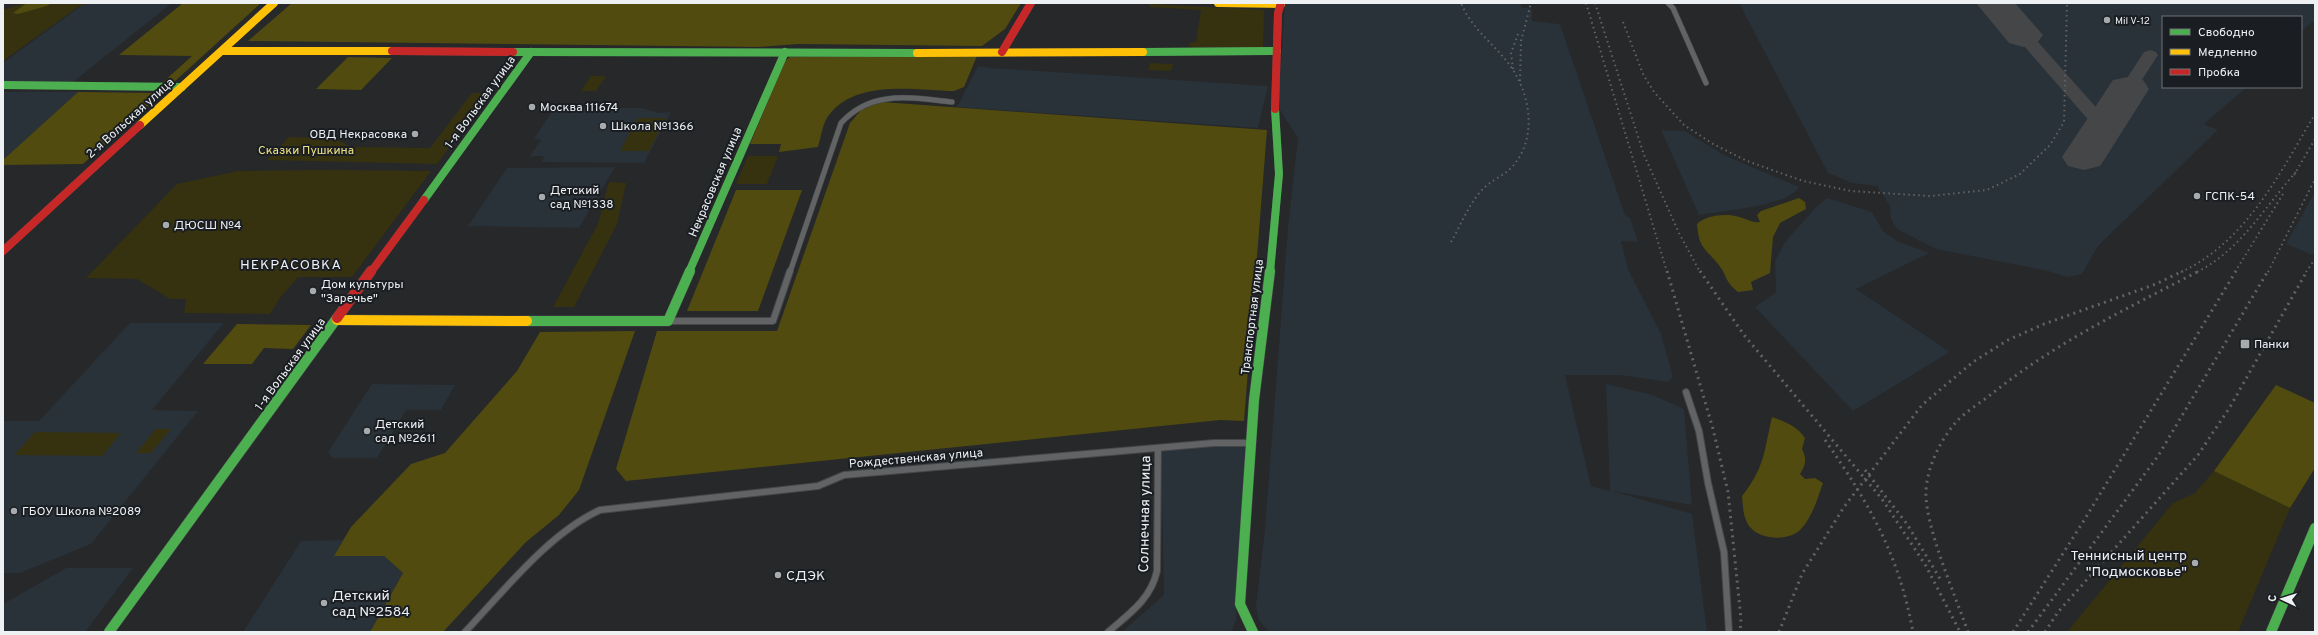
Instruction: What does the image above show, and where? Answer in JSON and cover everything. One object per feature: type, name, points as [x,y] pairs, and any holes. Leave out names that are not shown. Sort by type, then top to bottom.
[{"type":"street","name":"2-я Вольская улица","points":[[3,251],[274,3]]},
{"type":"street","points":[[1002,52],[1025,10],[1031,3]]},
{"type":"street","points":[[1218,3],[1281,4]]},
{"type":"street","points":[[1668,3],[1673,8],[1696,56],[1706,83]]},
{"type":"street","name":"Транспортная улица","points":[[1253,632],[1250,629],[1240,604],[1257,371],[1270,283],[1280,144],[1274,100],[1281,4]]},
{"type":"street","points":[[223,51],[1277,51]]},
{"type":"street","name":"1-я Вольская улица","points":[[109,632],[531,52]]},
{"type":"street","name":"Некрасовская улица","points":[[668,321],[785,52]]},
{"type":"street","points":[[3,86],[182,87]]},
{"type":"street","points":[[337,320],[774,321],[841,123],[847,114],[858,107],[880,99],[904,98],[952,102]]},
{"type":"street","points":[[1686,392],[1699,431],[1708,483],[1724,552],[1729,632]]},
{"type":"street","name":"Рождественская улица","points":[[465,632],[556,536],[582,518],[600,510],[818,486],[844,475],[1214,442],[1252,443]]},
{"type":"street","name":"Солнечная улица","points":[[1108,632],[1147,598],[1155,586],[1158,571],[1158,448]]},
{"type":"street","points":[[2271,632],[2315,528]]},
{"type":"shaded area","points":[[27,3],[52,3],[47,6],[18,14],[13,13]]},
{"type":"shaded area","points":[[89,3],[172,3],[73,82],[3,81],[3,63],[81,6]]},
{"type":"shaded area","points":[[183,3],[261,3],[173,83],[162,83],[192,56],[119,55]]},
{"type":"shaded area","points":[[292,3],[1021,3],[1005,29],[982,46],[798,44],[759,47],[248,41]]},
{"type":"shaded area","points":[[1285,3],[1521,3],[1521,7],[1532,9],[1532,21],[1560,24],[1625,215],[1630,218],[1638,242],[1621,241],[1628,269],[1661,334],[1673,377],[1668,382],[1620,375],[1565,375],[1591,486],[1610,491],[1606,384],[1653,395],[1684,409],[1692,505],[1612,491],[1692,514],[1707,632],[1269,632],[1258,619],[1256,606],[1265,529],[1288,227],[1298,138],[1278,107]]},
{"type":"shaded area","points":[[1739,3],[2315,3],[2315,23],[2312,22],[2302,31],[2302,16],[2162,16],[2162,88],[2246,88],[2204,124],[2218,130],[2098,246],[2082,274],[2067,277],[2048,271],[1936,249],[1897,229],[1891,219],[1890,206],[1877,186],[1852,183],[1828,173]]},
{"type":"shaded area","points":[[977,56],[964,87],[954,91],[887,89],[870,91],[854,96],[841,104],[829,115],[818,147],[779,152],[781,144],[750,144],[785,61],[790,57]]},
{"type":"shaded area","points":[[348,57],[392,58],[361,90],[316,89]]},
{"type":"shaded area","points":[[978,66],[1268,86],[1258,128],[957,107]]},
{"type":"shaded area","points":[[3,92],[78,92],[3,160]]},
{"type":"shaded area","points":[[78,92],[156,93],[158,97],[83,164],[3,165],[3,160]]},
{"type":"shaded area","points":[[882,102],[1267,130],[1244,421],[1220,420],[626,481],[616,469],[657,331],[777,331],[850,123],[863,108]]},
{"type":"shaded area","name":"Школа №1366","points":[[554,108],[641,108],[660,113],[671,112],[644,163],[541,162],[545,156],[530,156],[541,140],[534,139]]},
{"type":"shaded area","points":[[1661,130],[1685,131],[1724,155],[1799,187],[1786,198],[1759,206],[1699,215]]},
{"type":"shaded area","name":"Детский сад №1338","points":[[615,167],[579,228],[468,226],[507,168]]},
{"type":"shaded area","points":[[736,190],[802,190],[758,311],[687,311]]},
{"type":"shaded area","points":[[2315,192],[2315,252],[2313,255],[2286,244]]},
{"type":"shaded area","points":[[1799,198],[1805,202],[1806,209],[1780,223],[1773,237],[1770,273],[1751,282],[1753,290],[1738,292],[1733,288],[1721,268],[1703,247],[1699,238],[1697,224],[1711,217],[1723,215],[1760,222],[1757,215],[1761,211]]},
{"type":"shaded area","points":[[1827,198],[1872,212],[1883,231],[1897,241],[1929,253],[1856,289],[1950,352],[1853,411],[1755,307],[1776,292],[1775,261],[1785,242],[1815,208]]},
{"type":"shaded area","points":[[130,323],[224,323],[152,410],[198,411],[91,544],[20,573],[3,573],[3,421],[39,421]]},
{"type":"shaded area","points":[[237,324],[311,325],[293,349],[264,348],[252,364],[203,364]]},
{"type":"shaded area","points":[[635,331],[579,490],[559,515],[526,542],[443,632],[370,632],[403,573],[384,556],[334,556],[351,527],[411,464],[445,453],[517,371],[540,332]]},
{"type":"shaded area","name":"Детский сад №2611","points":[[372,384],[455,385],[441,410],[406,410],[377,458],[332,458],[328,452]]},
{"type":"shaded area","points":[[2276,385],[2315,403],[2315,468],[2290,508],[2214,471]]},
{"type":"shaded area","points":[[1772,417],[1790,425],[1802,434],[1805,438],[1802,449],[1805,456],[1805,462],[1804,468],[1800,474],[1805,479],[1815,478],[1823,483],[1814,508],[1808,520],[1800,530],[1789,536],[1775,538],[1761,535],[1748,525],[1744,513],[1742,496],[1750,486],[1763,458]]},
{"type":"shaded area","points":[[1246,438],[1236,620],[1231,632],[1122,632],[1164,595],[1161,451]]},
{"type":"shaded area","name":"Детский сад №2584","points":[[343,540],[334,556],[384,556],[403,573],[370,632],[243,632],[301,541]]},
{"type":"shaded area","points":[[66,568],[133,568],[85,632],[3,632],[3,604]]},
{"type":"green space","points":[[24,3],[89,3],[78,7],[3,61],[3,10]]},
{"type":"green space","points":[[1150,4],[1264,10],[1263,47],[1190,47],[1189,43],[1196,42],[1201,10],[1149,7]]},
{"type":"green space","points":[[1150,63],[1173,64],[1171,71],[1148,70]]},
{"type":"green space","points":[[591,76],[606,76],[596,91],[581,91]]},
{"type":"green space","name":"Сказки Пушкина","points":[[472,93],[488,93],[437,164],[267,160],[289,137],[334,138],[351,147],[430,148]]},
{"type":"green space","points":[[638,118],[666,118],[649,151],[620,151]]},
{"type":"green space","points":[[748,156],[778,156],[767,184],[736,184]]},
{"type":"green space","points":[[238,171],[431,171],[352,277],[298,277],[280,298],[270,314],[184,313],[186,299],[170,299],[137,279],[86,278],[177,184]]},
{"type":"green space","points":[[609,182],[626,183],[617,224],[574,307],[553,307],[598,224]]},
{"type":"green space","points":[[156,429],[171,429],[151,453],[136,453]]},
{"type":"green space","points":[[35,432],[121,433],[102,456],[14,455]]},
{"type":"green space","name":"Теннисный центр \"Подмосковье\"","points":[[2214,471],[2290,508],[2238,632],[2067,632],[2173,503],[2195,493]]},
{"type":"taxiway","points":[[2023,35],[2104,127]]},
{"type":"taxiway","points":[[2128,89],[2150,55]]},
{"type":"runway","points":[[1995,3],[2023,35]]},
{"type":"runway","points":[[2084,157],[2128,89]]},
{"type":"railway","points":[[1451,242],[1477,196],[1489,183],[1506,173],[1521,155],[1526,143],[1528,130],[1527,104],[1518,78],[1505,59],[1477,29],[1461,3]]},
{"type":"railway","points":[[1520,81],[1521,41],[1531,3]]},
{"type":"railway","points":[[1586,3],[1667,272]]},
{"type":"railway","points":[[1595,3],[1644,155],[1679,233],[1700,272]]},
{"type":"railway","points":[[1623,22],[1643,74],[1654,92],[1684,125],[1713,144],[1747,161],[1803,181],[1851,191],[1930,196],[1987,190],[2020,174],[2050,145],[2064,122],[2067,3]]},
{"type":"railway","points":[[1513,69],[1511,53],[1518,34]]},
{"type":"railway","points":[[2181,272],[2204,259],[2224,243],[2243,224],[2274,182],[2315,114]]},
{"type":"railway","points":[[2295,173],[2315,139]]},
{"type":"railway","points":[[2197,272],[2213,263],[2240,240],[2295,173]]},
{"type":"railway","points":[[2268,272],[2315,179]]},
{"type":"railway","points":[[2235,272],[2283,194]]},
{"type":"railway","points":[[2306,272],[2315,259]]},
{"type":"railway","points":[[1667,271],[1713,429],[1728,492],[1741,619],[1740,632]]},
{"type":"railway","points":[[1700,271],[1744,335],[1865,479]]},
{"type":"railway","points":[[1968,632],[1935,541],[1927,505],[1926,490],[1929,472],[1940,445],[1950,429],[1964,414],[2018,374],[2068,341],[2199,271]]},
{"type":"railway","points":[[2013,632],[2083,522],[2236,271]]},
{"type":"railway","points":[[2028,632],[2158,456],[2268,271]]},
{"type":"railway","points":[[2045,632],[2058,612],[2198,455],[2230,407],[2307,271]]},
{"type":"railway","points":[[1869,475],[1922,405],[1973,362],[2008,340],[2044,324],[2156,284],[2181,272]]},
{"type":"railway","points":[[1825,440],[1857,490]]},
{"type":"railway","points":[[1865,470],[1869,475]]},
{"type":"railway","points":[[1865,479],[1869,475]]},
{"type":"railway","points":[[1869,475],[1907,524],[1942,582]]},
{"type":"railway","points":[[1857,490],[1865,479]]},
{"type":"railway","points":[[1865,479],[1882,499],[1926,566],[1960,632]]},
{"type":"railway","points":[[1779,632],[1802,574],[1844,507],[1857,490]]},
{"type":"railway","points":[[1857,490],[1891,554],[1900,578],[1913,632]]},
{"type":"traffic: fast","points":[[1143,52],[1277,51]]},
{"type":"traffic: fast","points":[[513,52],[917,53]]},
{"type":"traffic: fast","points":[[424,200],[531,52]]},
{"type":"traffic: fast","points":[[527,321],[668,321],[785,52]]},
{"type":"traffic: fast","points":[[3,85],[182,87]]},
{"type":"traffic: fast","points":[[1253,632],[1240,604],[1254,400],[1277,207],[1279,174],[1275,109]]},
{"type":"traffic: fast","points":[[109,632],[337,318]]},
{"type":"traffic: fast","points":[[2271,632],[2315,528]]},
{"type":"traffic: slow","points":[[140,125],[274,3]]},
{"type":"traffic: slow","points":[[1218,3],[1281,4]]},
{"type":"traffic: slow","points":[[223,51],[392,51]]},
{"type":"traffic: slow","points":[[917,53],[1143,52]]},
{"type":"traffic: slow","points":[[337,320],[527,321]]},
{"type":"traffic: jam","points":[[1002,52],[1031,3]]},
{"type":"traffic: jam","points":[[1275,109],[1278,13],[1281,3]]},
{"type":"traffic: jam","points":[[392,51],[513,52]]},
{"type":"traffic: jam","points":[[3,251],[140,125]]},
{"type":"traffic: jam","points":[[337,318],[424,200]]},
{"type":"place","name":"Mil V-12","points":[[2107,20]]},
{"type":"place","name":"Москва 111674","points":[[532,107]]},
{"type":"place","name":"Школа №1366","points":[[603,126]]},
{"type":"place","name":"ОВД Некрасовка","points":[[415,134]]},
{"type":"place","name":"ГСПК-54","points":[[2197,196]]},
{"type":"place","name":"Детский сад №1338","points":[[542,197]]},
{"type":"place","name":"ДЮСШ №4","points":[[166,225]]},
{"type":"place","name":"Дом культуры \"Заречье\"","points":[[313,291]]},
{"type":"place","name":"Панки","points":[[2245,344]]},
{"type":"place","name":"Детский сад №2611","points":[[367,431]]},
{"type":"place","name":"ГБОУ Школа №2089","points":[[14,511]]},
{"type":"place","name":"Теннисный центр \"Подмосковье\"","points":[[2195,563]]},
{"type":"place","name":"СДЭК","points":[[778,575]]},
{"type":"place","name":"Детский сад №2584","points":[[324,603]]},
{"type":"district","name":"НЕКРАСОВКА","points":[[291,264]]}]
